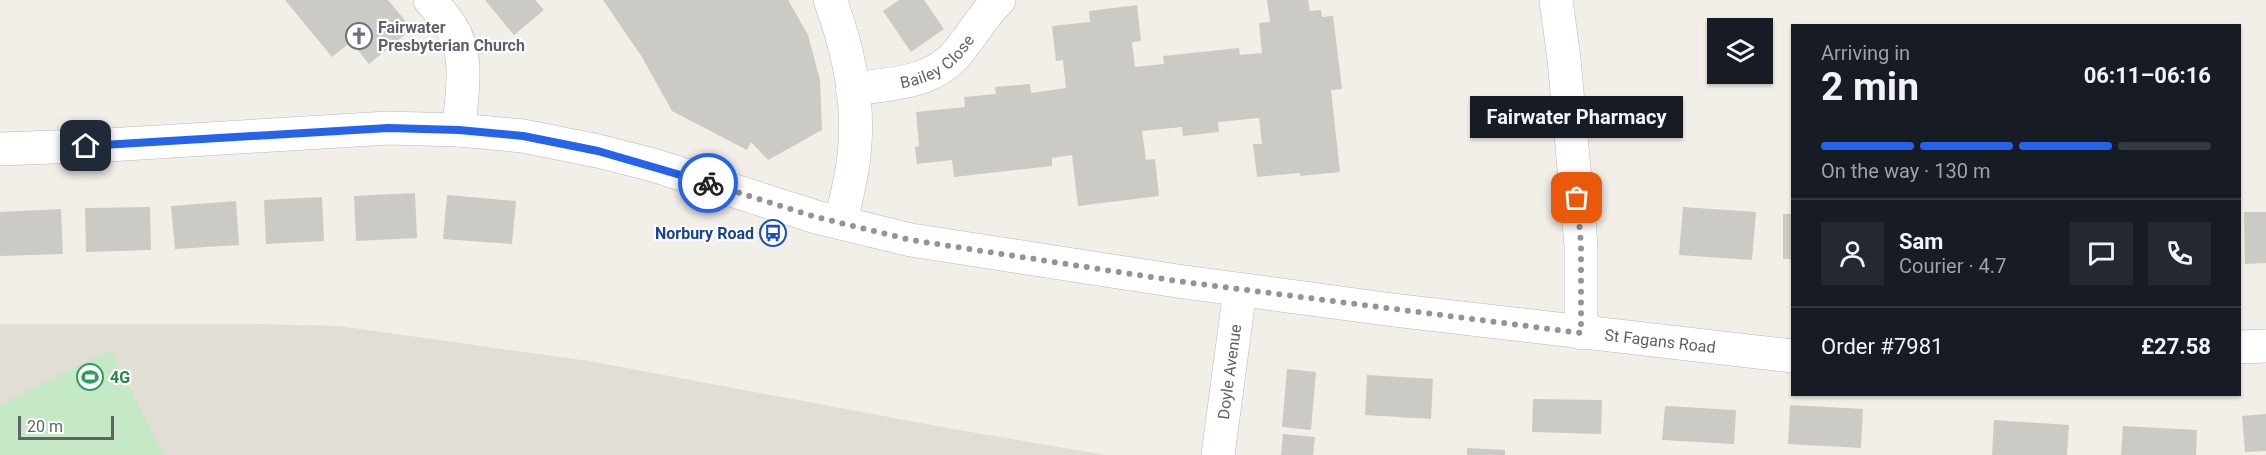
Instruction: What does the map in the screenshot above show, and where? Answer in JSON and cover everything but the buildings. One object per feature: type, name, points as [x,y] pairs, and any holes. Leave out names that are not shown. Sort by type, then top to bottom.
[{"type":"street","points":[[430,0],[451,26],[458,39],[464,62],[459,130]]},
{"type":"street","points":[[830,0],[847,58],[856,131],[854,157],[841,224]]},
{"type":"street","name":"Bailey Close","points":[[852,89],[917,80],[940,69],[957,54],[985,13],[999,0]]},
{"type":"street","points":[[1556,0],[1564,59],[1581,244],[1581,333]]},
{"type":"street","name":"St Fagans Road","points":[[0,149],[97,146],[388,128],[459,130],[523,136],[653,165],[841,224],[911,240],[1240,290],[1581,333],[1791,356]]},
{"type":"street","name":"Doyle Avenue","points":[[1218,455],[1240,290]]},
{"type":"street","points":[[2241,347],[2266,346]]},
{"type":"shaded area","points":[[0,324],[339,326],[589,361],[1106,455],[0,455]]},
{"type":"green space","name":"4G","points":[[110,350],[164,455],[0,455],[0,405]]},
{"type":"way so far","points":[[708,183],[816,217],[911,240],[1177,281],[1581,333],[1581,244],[1577,198]]},
{"type":"place","name":"Fairwater Presbyterian Church","points":[[359,36]]},
{"type":"place","name":"Fairwater Pharmacy","points":[[1577,198]]},
{"type":"place","name":"Norbury Road","points":[[773,233]]},
{"type":"place","name":"4G","points":[[90,377]]},
{"type":"route","points":[[86,146],[388,128],[459,130],[523,136],[598,151],[653,165],[708,183]]}]
